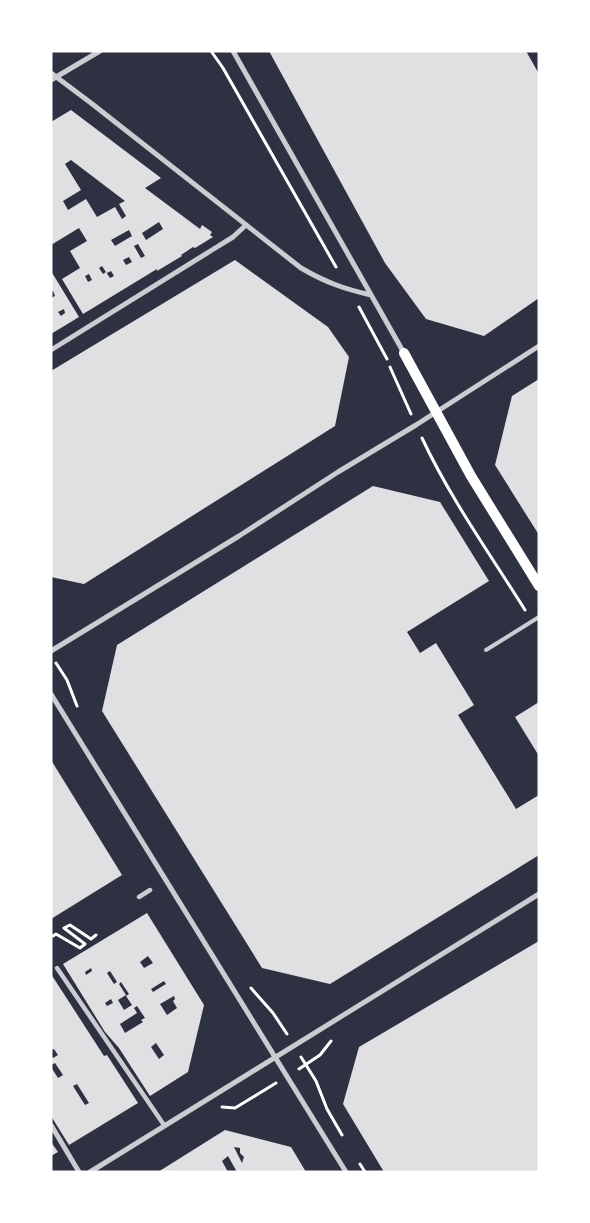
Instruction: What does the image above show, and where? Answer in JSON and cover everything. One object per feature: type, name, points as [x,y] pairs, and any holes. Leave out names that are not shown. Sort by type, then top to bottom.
[{"type":"main road","points":[[404,353],[471,476],[539,586]]},
{"type":"street","points":[[100,51],[53,77],[301,268],[325,282],[371,295]]},
{"type":"street","points":[[232,51],[404,353]]},
{"type":"street","points":[[51,350],[233,237],[246,225]]},
{"type":"street","points":[[51,651],[436,413],[539,346]]},
{"type":"street","points":[[51,694],[346,1172]]},
{"type":"street","points":[[139,897],[150,890]]},
{"type":"street","points":[[90,1172],[539,894]]},
{"type":"street","points":[[57,968],[94,1025],[152,1105],[164,1125]]},
{"type":"street","points":[[51,1125],[79,1172]]},
{"type":"lane","points":[[486,650],[539,617]]},
{"type":"path","points":[[211,51],[223,68],[340,273]]},
{"type":"path","points":[[359,308],[385,355],[438,470],[532,621]]},
{"type":"path","points":[[51,655],[67,680]]},
{"type":"path","points":[[52,936],[56,934],[80,948],[85,944],[64,928],[70,924],[91,939],[96,935]]},
{"type":"path","points":[[306,1065],[316,1081],[327,1109],[344,1138]]},
{"type":"path","points":[[360,1163],[365,1172]]},
{"type":"building","points":[[269,51],[526,51],[539,74],[539,298],[484,336],[426,319],[385,263]]},
{"type":"building","points":[[71,110],[161,178],[145,188],[200,229],[202,225],[212,232],[210,235],[213,237],[195,248],[193,247],[182,256],[83,314],[62,279],[80,268],[70,251],[87,241],[79,228],[51,245],[51,122]],"holes":[[[71,160],[125,201],[119,204],[126,216],[122,219],[115,207],[97,217],[86,199],[68,210],[63,201],[81,190],[65,164]],[[159,222],[163,229],[146,240],[142,233]],[[129,230],[132,236],[115,246],[111,240]],[[138,244],[145,256],[141,258],[134,246]],[[129,257],[132,262],[126,265],[123,260]],[[102,266],[106,272],[103,274],[99,268]],[[111,271],[114,276],[110,278],[107,273]],[[89,274],[92,280],[88,282],[85,276]]]},
{"type":"building","points":[[235,260],[328,327],[349,357],[335,426],[84,584],[51,577],[51,371]]},
{"type":"building","points":[[51,271],[79,317],[51,334],[51,298],[55,296],[53,291],[51,292]],"holes":[[[64,309],[65,313],[61,316],[58,312]]]},
{"type":"building","points":[[539,379],[539,535],[495,465],[512,396]]},
{"type":"building","points":[[373,486],[440,502],[489,581],[407,632],[420,653],[436,643],[474,705],[458,715],[516,809],[539,795],[539,855],[330,984],[262,968],[102,711],[117,645]]},
{"type":"building","points":[[539,702],[539,756],[515,717]]},
{"type":"building","points":[[51,760],[122,875],[51,919]]},
{"type":"building","points":[[147,913],[204,1005],[188,1072],[150,1096],[119,1048],[105,1032],[63,964]],"holes":[[[148,956],[153,963],[144,968],[140,962]],[[91,968],[92,971],[86,975],[85,972]],[[110,971],[117,982],[114,984],[107,973]],[[164,981],[166,984],[153,992],[151,989]],[[121,982],[129,994],[126,996],[132,1005],[124,1010],[118,1000],[126,995],[119,984]],[[174,996],[175,999],[173,1001],[177,1008],[167,1015],[160,1004]],[[111,999],[113,1003],[107,1006],[105,1003]],[[137,1006],[145,1018],[141,1020],[143,1022],[125,1033],[120,1024],[137,1013],[134,1008]],[[156,1043],[164,1055],[159,1059],[151,1047]]]},
{"type":"building","points":[[539,941],[539,1172],[384,1172],[343,1104],[359,1047]]},
{"type":"building","points":[[51,974],[104,1056],[107,1055],[138,1103],[69,1145],[51,1116],[51,1067],[58,1078],[63,1075],[55,1063],[51,1065],[51,1056],[53,1058],[58,1055],[54,1049],[51,1050]],"holes":[[[77,1084],[89,1103],[85,1105],[73,1086]]]},
{"type":"building","points":[[225,1130],[291,1147],[306,1172],[237,1172],[228,1156],[222,1161],[228,1172],[158,1172]],"holes":[[[234,1147],[240,1148],[240,1153],[244,1157],[242,1163]]]},
{"type":"building","points":[[51,1142],[58,1152],[51,1156]]}]
